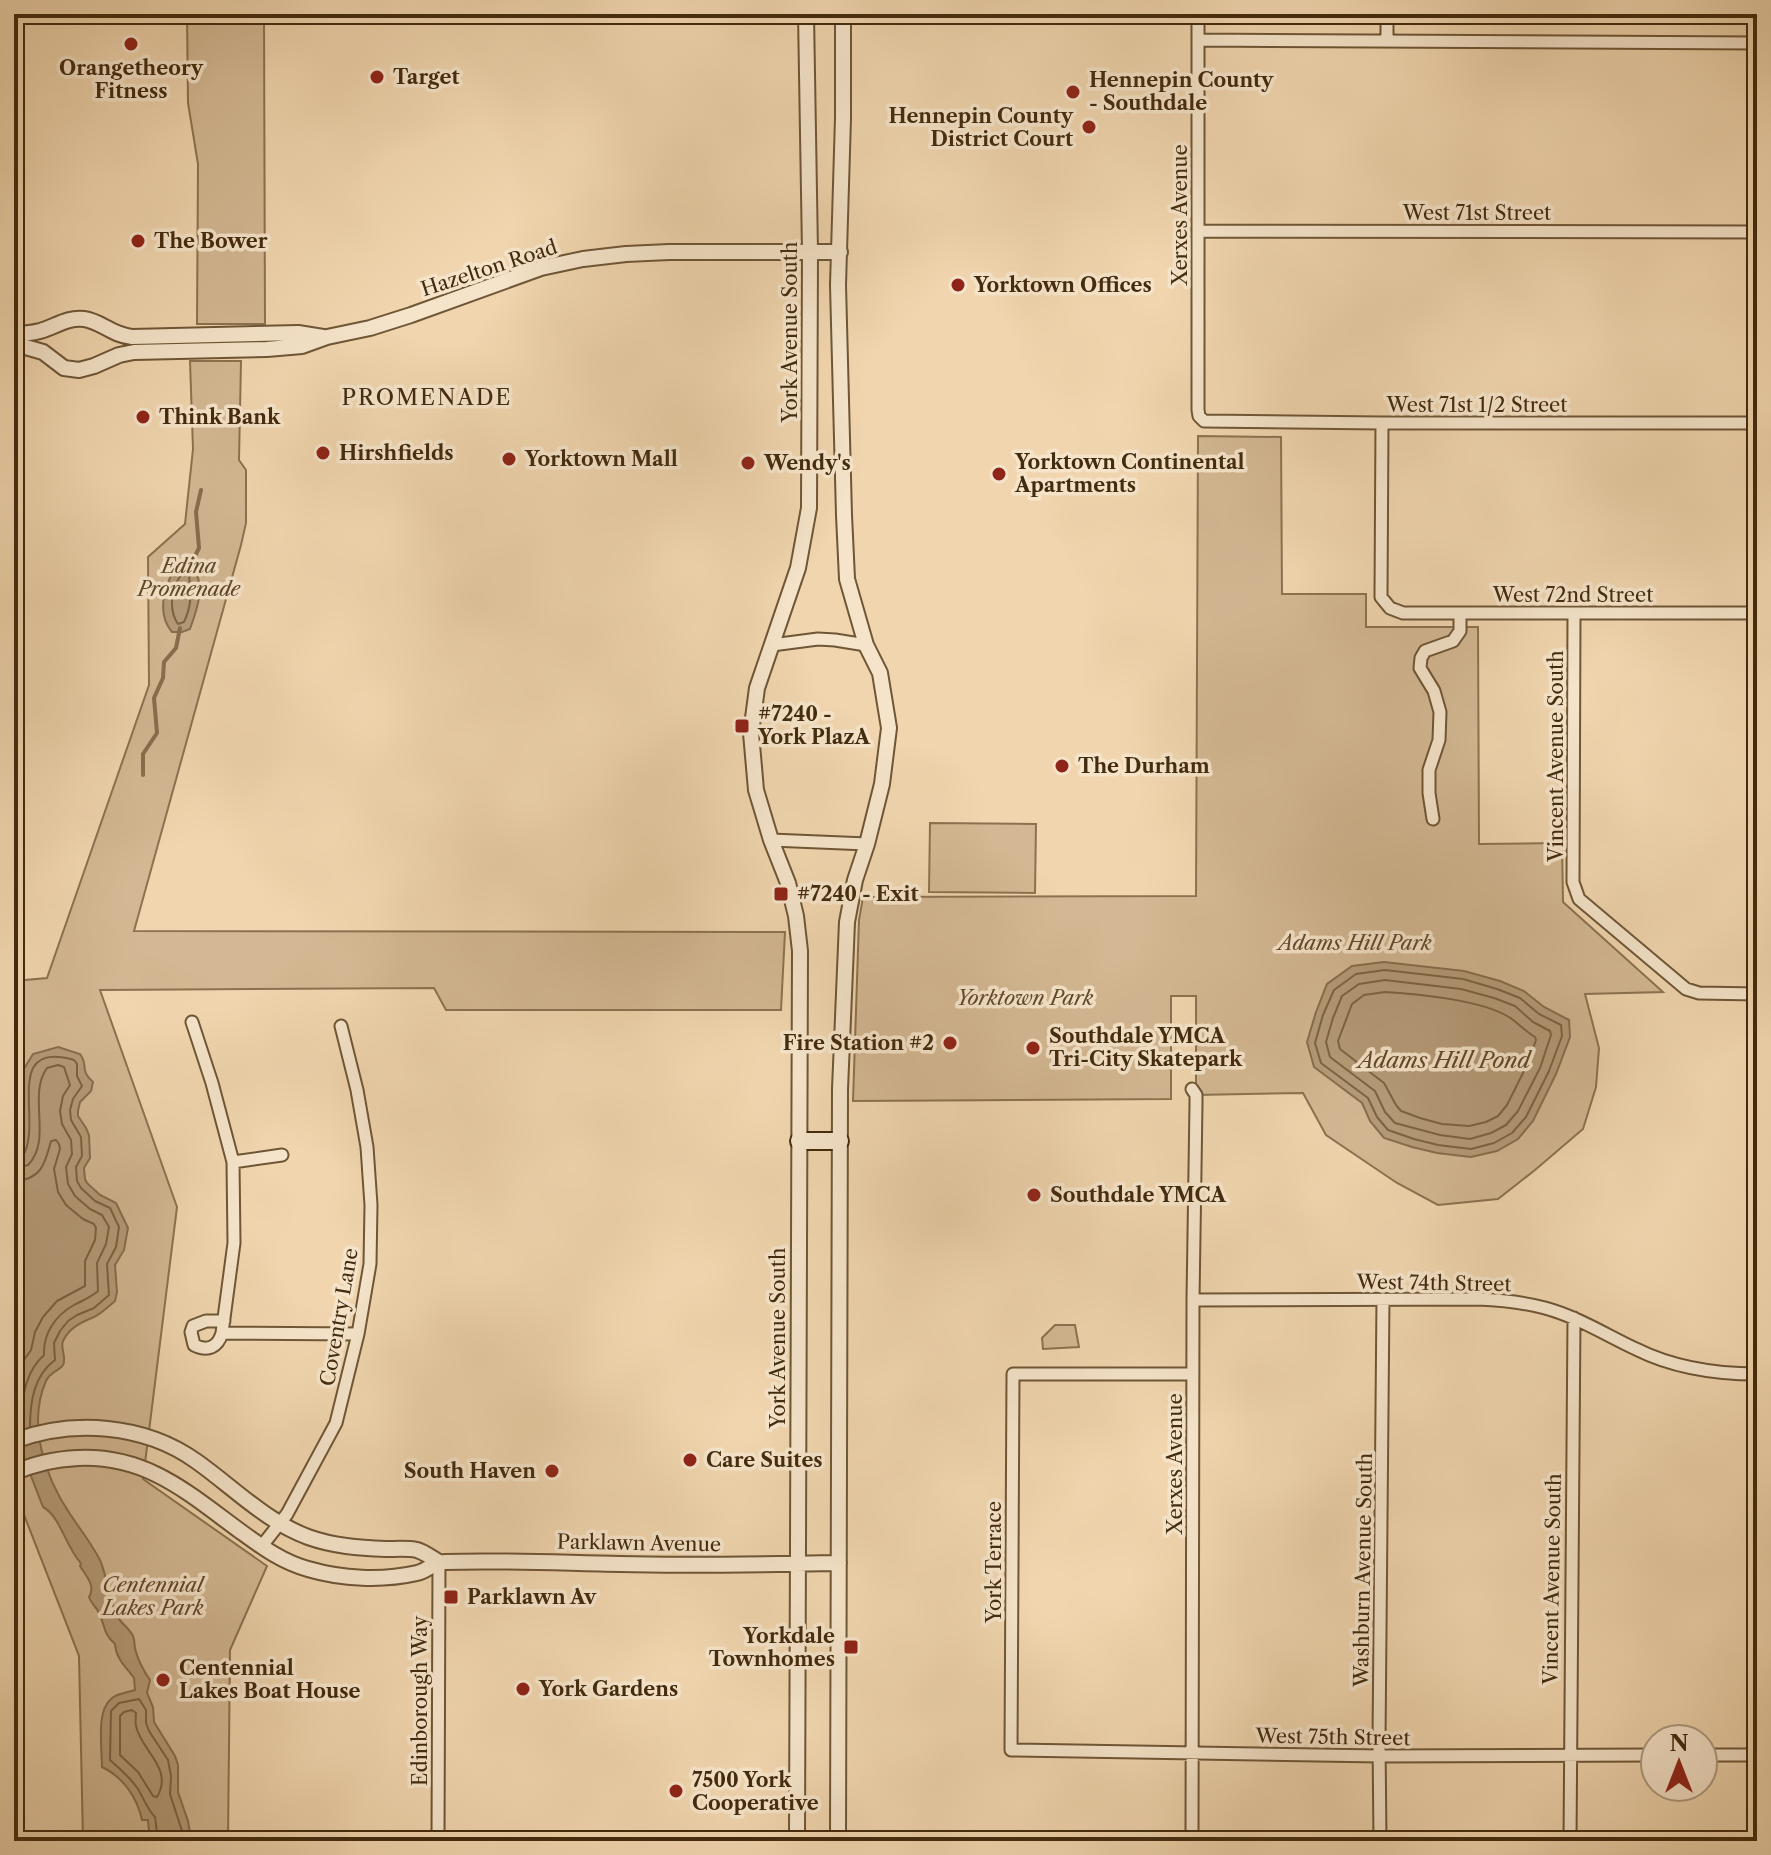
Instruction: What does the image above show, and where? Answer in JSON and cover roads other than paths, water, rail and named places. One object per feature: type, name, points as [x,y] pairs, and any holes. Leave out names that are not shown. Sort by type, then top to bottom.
[{"type":"main road","points":[[799,1141],[840,1141]]},
{"type":"street","name":"York Avenue South","points":[[797,1841],[800,951],[788,883],[756,790],[751,733],[757,688],[798,568],[809,508],[810,252],[806,14]]},
{"type":"street","points":[[838,1841],[840,1141],[847,922],[855,880],[882,784],[889,728],[880,673],[866,645],[847,579],[838,285],[843,14]]},
{"type":"street","name":"Xerxes Avenue","points":[[1198,14],[1199,416]]},
{"type":"street","points":[[1387,14],[1387,40]]},
{"type":"street","points":[[1198,40],[1757,43]]},
{"type":"street","name":"West 71st Street","points":[[1198,231],[1757,232]]},
{"type":"street","name":"Hazelton Road","points":[[14,346],[43,352],[64,368],[79,370],[134,352],[302,346],[411,315],[541,268],[583,259],[669,252],[840,252]]},
{"type":"street","name":"Hazelton Road","points":[[14,334],[41,331],[76,319],[90,320],[114,333],[132,337],[298,333],[327,337]]},
{"type":"street","points":[[54,360],[49,345],[51,332],[56,325]]},
{"type":"street","points":[[100,363],[107,345],[102,327]]},
{"type":"street","name":"West 71st 1/2 Street","points":[[1199,416],[1204,421],[1757,423]]},
{"type":"street","name":"West 72nd Street","points":[[1382,423],[1381,597],[1390,608],[1403,613],[1757,613]]},
{"type":"street","points":[[1433,819],[1429,770],[1439,740],[1440,712],[1434,691],[1420,668],[1421,658],[1425,651],[1453,641],[1460,631],[1460,613]]},
{"type":"street","name":"Vincent Avenue South","points":[[1574,613],[1573,882],[1579,899],[1686,989],[1699,993],[1757,994]]},
{"type":"street","points":[[772,645],[818,639],[866,645]]},
{"type":"street","points":[[771,840],[867,844]]},
{"type":"street","points":[[192,1022],[233,1162],[234,1243],[223,1327],[358,1334]]},
{"type":"street","name":"Coventry Lane","points":[[261,1547],[287,1514],[336,1423],[358,1334],[370,1264],[371,1205],[366,1140],[341,1026]]},
{"type":"street","name":"Xerxes Avenue","points":[[1192,1089],[1196,1095],[1192,1841]]},
{"type":"street","points":[[233,1162],[282,1155]]},
{"type":"street","name":"Washburn Avenue South","points":[[1380,1841],[1383,1299]]},
{"type":"street","name":"West 74th Street","points":[[1193,1300],[1512,1301],[1574,1318],[1668,1362],[1699,1370],[1757,1374]]},
{"type":"street","name":"Vincent Avenue South","points":[[1570,1841],[1574,1318]]},
{"type":"street","name":"York Terrace","points":[[1011,1750],[1013,1374],[1193,1374]]},
{"type":"street","name":"Parklawn Avenue","points":[[14,1441],[48,1431],[91,1427],[133,1433],[194,1459],[279,1524],[320,1541],[359,1548],[418,1550],[439,1562]]},
{"type":"street","name":"Parklawn Avenue","points":[[14,1473],[39,1463],[91,1457],[112,1459],[145,1469],[181,1489],[287,1562],[346,1577],[419,1573],[439,1562],[623,1565],[839,1563]]},
{"type":"street","name":"Edinborough Way","points":[[438,1841],[439,1562]]},
{"type":"street","name":"West 75th Street","points":[[1011,1750],[1380,1756],[1639,1755]]},
{"type":"street","points":[[1719,1755],[1757,1755]]},
{"type":"water","points":[[181,562],[192,564],[199,580],[199,596],[190,629],[172,632],[164,615],[164,596],[170,577]]},
{"type":"water","name":"Adams Hill Pond","points":[[1384,962],[1464,971],[1500,981],[1524,991],[1544,1007],[1569,1020],[1570,1037],[1556,1074],[1533,1121],[1518,1139],[1497,1151],[1471,1157],[1437,1153],[1384,1138],[1370,1121],[1362,1103],[1314,1067],[1307,1042],[1327,984],[1352,966]]},
{"type":"water","points":[[58,1047],[80,1054],[86,1074],[93,1082],[78,1111],[89,1135],[90,1158],[84,1168],[85,1179],[100,1195],[116,1203],[128,1228],[124,1250],[115,1265],[115,1301],[99,1314],[77,1325],[66,1336],[62,1344],[63,1365],[48,1378],[41,1398],[39,1432],[53,1484],[100,1560],[115,1612],[133,1636],[137,1656],[150,1680],[147,1693],[153,1707],[154,1722],[178,1765],[178,1792],[190,1833],[187,1841],[150,1841],[148,1820],[142,1820],[133,1796],[123,1782],[102,1767],[103,1712],[113,1697],[135,1690],[134,1678],[119,1658],[115,1644],[108,1637],[89,1597],[91,1585],[80,1562],[54,1517],[43,1507],[14,1432],[14,1177],[18,1170],[15,1160],[21,1131],[22,1072],[33,1054]]},
{"type":"waterway","points":[[189,568],[199,548],[196,512],[201,490]]},
{"type":"waterway","points":[[143,775],[143,754],[157,733],[154,698],[163,678],[164,662],[176,648],[180,628]]},
{"type":"place","name":"Orangetheory Fitness","points":[[131,44]]},
{"type":"place","name":"Target","points":[[377,77]]},
{"type":"place","name":"Hennepin County - Southdale","points":[[1073,92]]},
{"type":"place","name":"Hennepin County District Court","points":[[1089,127]]},
{"type":"place","name":"The Bower","points":[[138,241]]},
{"type":"place","name":"Yorktown Offices","points":[[958,285]]},
{"type":"place","name":"Think Bank","points":[[143,417]]},
{"type":"place","name":"Hirshfields","points":[[323,453]]},
{"type":"place","name":"Yorktown Mall","points":[[509,459]]},
{"type":"place","name":"Wendy's","points":[[748,463]]},
{"type":"place","name":"Yorktown Continental Apartments","points":[[999,474]]},
{"type":"place","name":"#7240 - York PlazA","points":[[742,726]]},
{"type":"place","name":"The Durham","points":[[1062,766]]},
{"type":"place","name":"#7240 - Exit","points":[[781,894]]},
{"type":"place","name":"Fire Station #2","points":[[950,1043]]},
{"type":"place","name":"Southdale YMCA Tri-City Skatepark","points":[[1033,1048]]},
{"type":"place","name":"Southdale YMCA","points":[[1034,1195]]},
{"type":"place","name":"Care Suites","points":[[690,1460]]},
{"type":"place","name":"South Haven","points":[[552,1471]]},
{"type":"place","name":"Parklawn Av","points":[[451,1597]]},
{"type":"place","name":"Yorkdale Townhomes","points":[[851,1647]]},
{"type":"place","name":"Centennial Lakes Boat House","points":[[163,1680]]},
{"type":"place","name":"York Gardens","points":[[523,1689]]},
{"type":"place","name":"7500 York Cooperative","points":[[676,1791]]},
{"type":"district","name":"PROMENADE","points":[[427,397]]},
{"type":"park label","name":"Edina Promenade","points":[[189,578]]},
{"type":"park label","name":"Adams Hill Park","points":[[1355,943]]},
{"type":"park label","name":"Yorktown Park","points":[[1025,998]]},
{"type":"park label","name":"Centennial Lakes Park","points":[[153,1596]]}]
